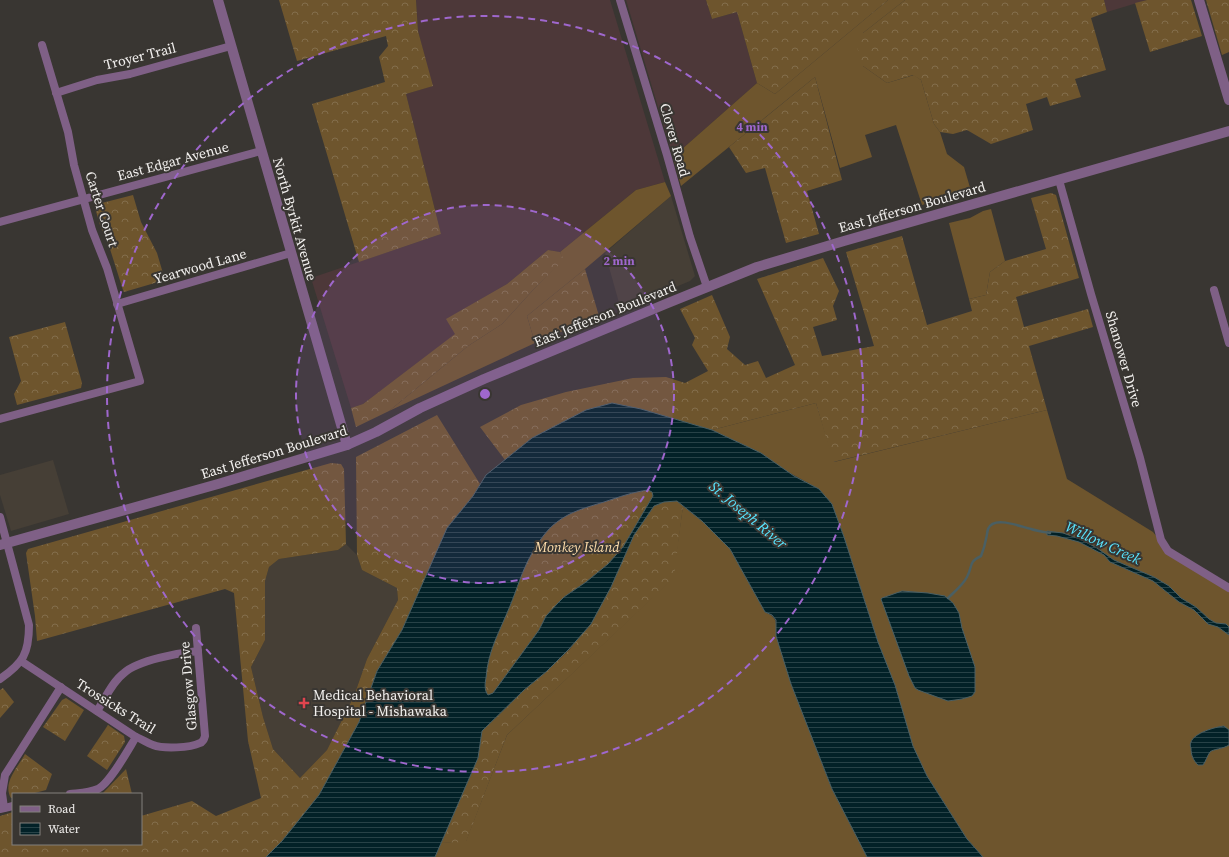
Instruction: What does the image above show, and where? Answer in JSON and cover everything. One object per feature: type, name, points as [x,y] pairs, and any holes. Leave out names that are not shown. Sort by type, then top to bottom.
[{"type":"street","name":"North Byrkit Avenue","points":[[218,0],[347,446]]},
{"type":"street","name":"Clover Road","points":[[620,0],[688,230],[707,287]]},
{"type":"street","points":[[1199,0],[1229,100]]},
{"type":"street","name":"Carter Court","points":[[0,419],[140,381],[107,268],[92,230],[74,165],[68,132],[42,45]]},
{"type":"street","name":"Troyer Trail","points":[[56,92],[97,80],[130,74],[231,46]]},
{"type":"street","name":"East Jefferson Boulevard","points":[[4,544],[347,446],[420,408],[484,379],[757,267],[1229,131]]},
{"type":"street","name":"East Edgar Avenue","points":[[0,222],[261,150]]},
{"type":"street","name":"Shanower Drive","points":[[1059,180],[1140,458],[1161,540],[1168,551],[1229,588]]},
{"type":"street","name":"Yearwood Lane","points":[[118,304],[291,253]]},
{"type":"street","points":[[1214,290],[1229,343]]},
{"type":"street","points":[[0,517],[4,544],[29,625],[28,644],[21,661],[0,679]]},
{"type":"street","name":"Glasgow Drive","points":[[196,628],[206,728],[206,736],[204,741]]},
{"type":"street","points":[[97,711],[117,680],[123,673],[131,668],[182,652],[198,651]]},
{"type":"street","name":"Trossicks Trail","points":[[21,661],[136,737],[153,745],[164,747],[192,746],[204,741]]},
{"type":"street","points":[[12,806],[2,808],[2,793],[5,775],[61,687]]},
{"type":"street","points":[[78,793],[99,788],[109,780],[136,737]]},
{"type":"shaded area","points":[[416,0],[610,0],[665,182],[636,190],[560,252],[548,250],[507,284],[447,319],[456,334],[363,404],[351,408],[311,278],[441,234],[406,94],[432,86],[418,31]]},
{"type":"shaded area","points":[[626,0],[706,0],[712,19],[737,12],[757,83],[673,157]]},
{"type":"shaded area","points":[[1104,0],[1147,0],[1107,12]]},
{"type":"shaded area","points":[[671,196],[695,276],[690,281],[621,310],[605,253]]},
{"type":"shaded area","points":[[53,460],[69,514],[11,531],[0,495],[0,475]]},
{"type":"shaded area","points":[[346,544],[357,555],[362,570],[397,588],[398,600],[367,659],[354,696],[327,750],[300,778],[273,749],[263,717],[251,667],[265,640],[265,581],[269,567],[279,559],[338,550]]},
{"type":"green space","points":[[279,0],[416,0],[418,31],[433,86],[406,94],[441,234],[359,262],[312,104],[385,82],[379,57],[388,46],[386,36],[297,61]]},
{"type":"green space","points":[[706,0],[888,0],[775,94],[757,83],[737,12],[712,19]]},
{"type":"green space","points":[[888,0],[905,0],[863,33],[863,66],[887,83],[914,75],[921,80],[934,124],[940,132],[947,154],[964,167],[971,191],[922,205],[896,125],[865,135],[872,157],[840,168],[815,77],[681,186],[673,157],[757,83],[775,94]]},
{"type":"green space","points":[[905,0],[1104,0],[1107,12],[1091,18],[1106,70],[1075,79],[1081,97],[1050,106],[1047,97],[1026,104],[1033,130],[991,144],[967,130],[953,134],[940,132],[934,124],[921,80],[913,75],[887,83],[863,66],[857,47],[863,33]]},
{"type":"green space","points":[[1147,0],[1191,0],[1202,36],[1150,52],[1135,3]]},
{"type":"green space","points":[[1206,0],[1229,0],[1229,52],[1222,55]]},
{"type":"green space","points":[[815,77],[842,180],[807,191],[819,234],[786,243],[765,168],[746,173],[729,147]]},
{"type":"green space","points":[[665,182],[671,196],[527,316],[535,343],[389,411],[468,346],[502,324],[563,260],[560,252],[636,190]]},
{"type":"green space","points":[[1051,193],[1056,195],[1079,278],[1016,297],[1024,327],[1088,309],[1093,327],[1029,346],[1047,410],[833,462],[816,403],[712,430],[641,409],[612,403],[586,410],[532,438],[505,460],[480,427],[521,405],[566,392],[633,378],[666,377],[685,383],[708,371],[692,345],[695,338],[680,309],[712,295],[730,337],[727,349],[745,365],[758,361],[766,378],[795,365],[757,279],[823,258],[839,291],[833,306],[837,320],[813,327],[822,356],[874,346],[846,252],[902,236],[927,325],[972,311],[969,299],[986,295],[990,272],[1005,261],[1046,249],[1031,198]]},
{"type":"green space","points":[[133,195],[141,222],[157,253],[165,280],[124,292],[95,208],[98,204]]},
{"type":"green space","points":[[991,209],[1005,261],[990,272],[986,295],[969,299],[949,223],[970,218],[983,211]]},
{"type":"green space","points":[[548,250],[560,252],[564,260],[533,290],[502,324],[468,346],[389,411],[356,427],[351,408],[363,404],[455,334],[446,319],[507,284]]},
{"type":"green space","points":[[585,269],[599,316],[535,343],[527,316]]},
{"type":"green space","points":[[65,322],[82,383],[81,388],[17,405],[14,394],[21,381],[9,337]]},
{"type":"green space","points":[[816,403],[834,462],[1047,410],[1067,479],[1153,532],[1168,551],[1229,588],[1229,857],[983,857],[967,839],[927,776],[912,746],[895,685],[878,642],[832,504],[819,489],[712,430]]},
{"type":"green space","points":[[437,415],[480,484],[473,496],[447,528],[402,630],[377,671],[359,722],[319,795],[282,841],[266,857],[0,857],[0,816],[12,812],[12,845],[142,845],[142,816],[192,801],[216,816],[261,798],[248,741],[234,593],[225,589],[37,641],[26,553],[28,549],[331,463],[341,464],[344,469],[346,544],[338,550],[279,559],[269,567],[265,581],[265,640],[251,667],[263,717],[273,749],[300,778],[327,750],[354,696],[367,659],[398,600],[397,588],[362,570],[357,555],[356,457]]},
{"type":"green space","name":"Monkey Island","points":[[648,490],[652,492],[653,496],[623,547],[608,564],[586,582],[564,597],[546,616],[539,630],[493,693],[488,695],[485,689],[485,682],[492,649],[525,567],[542,537],[562,518],[574,512],[626,495]]},
{"type":"green space","points":[[677,501],[683,506],[674,578],[507,735],[466,842],[441,843],[478,758],[482,731],[524,690],[570,649],[611,587],[634,535],[654,506],[664,502]]},
{"type":"green space","points":[[683,506],[702,521],[730,549],[765,612],[774,619],[791,684],[832,789],[867,857],[435,857],[441,843],[466,841],[507,735],[673,578]]},
{"type":"green space","points":[[3,688],[14,702],[0,718],[0,690]]},
{"type":"green space","points":[[66,698],[84,710],[65,741],[43,727],[62,700]]},
{"type":"green space","points":[[108,725],[124,736],[125,742],[107,770],[87,756]]},
{"type":"green space","points":[[25,754],[52,774],[46,790],[35,793],[12,793],[11,798],[8,787],[15,770]]},
{"type":"green space","points":[[126,769],[132,793],[103,793]]},
{"type":"water","name":"St. Joseph River","points":[[612,403],[641,409],[712,430],[761,453],[794,476],[819,489],[832,504],[878,642],[895,685],[913,746],[927,776],[967,839],[983,857],[867,857],[832,789],[791,684],[776,636],[776,620],[772,615],[765,612],[730,549],[702,521],[677,501],[664,502],[654,506],[634,535],[611,587],[591,624],[547,671],[524,690],[482,731],[478,758],[435,857],[266,857],[282,841],[319,795],[359,722],[377,671],[402,630],[447,528],[473,496],[486,475],[532,438],[586,410]],"holes":[[[648,490],[652,492],[653,496],[623,547],[608,564],[586,582],[564,597],[546,616],[539,630],[493,693],[488,695],[485,684],[489,658],[525,567],[536,546],[546,533],[562,518],[580,510],[631,493]]]},
{"type":"water","points":[[1047,531],[1063,533],[1080,539],[1097,548],[1114,560],[1154,577],[1169,586],[1181,598],[1196,607],[1209,619],[1216,623],[1226,624],[1229,627],[1229,635],[1218,627],[1208,624],[1194,610],[1179,602],[1153,581],[1110,562],[1104,555],[1079,542],[1047,535]]},
{"type":"water","points":[[902,591],[945,596],[953,603],[959,613],[962,628],[975,667],[975,692],[972,696],[948,701],[915,688],[909,676],[881,599]]},
{"type":"water","points":[[1224,726],[1229,730],[1229,745],[1211,751],[1203,765],[1198,765],[1191,753],[1190,744],[1193,739],[1200,733]]},
{"type":"waterway","name":"Willow Creek","points":[[948,598],[961,586],[969,573],[972,562],[981,556],[985,546],[988,529],[991,525],[1002,522],[1050,533]]},
{"type":"place","name":"Medical Behavioral Hospital - Mishawaka","points":[[304,703]]}]
